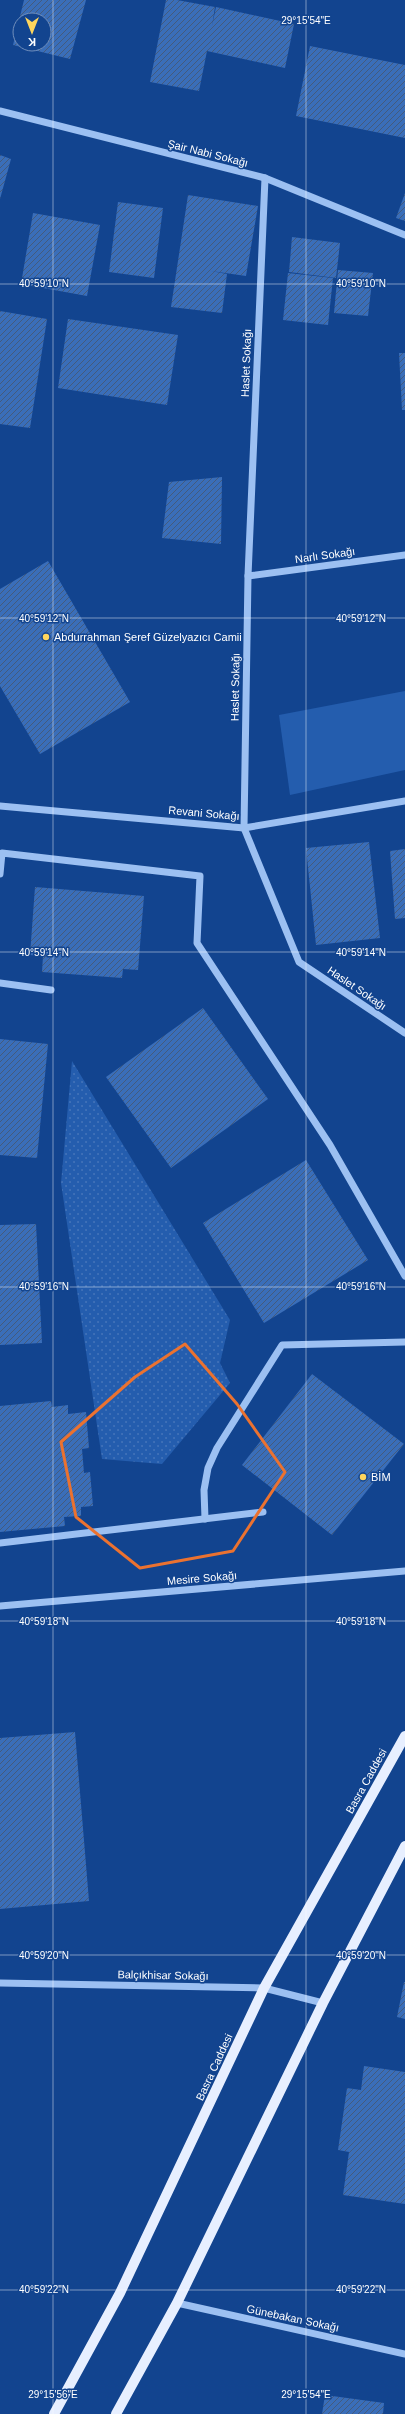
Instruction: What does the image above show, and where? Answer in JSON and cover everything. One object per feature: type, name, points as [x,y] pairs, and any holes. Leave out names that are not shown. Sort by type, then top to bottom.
[{"type":"main road","name":"Basra Caddesi","points":[[54,2414],[120,2293],[264,1988],[405,1736]]},
{"type":"main road","points":[[116,2414],[177,2303],[323,2003],[402,1857],[405,1846]]},
{"type":"street","name":"Şair Nabi Sokağı","points":[[0,111],[265,178],[405,235]]},
{"type":"street","name":"Haslet Sokağı","points":[[265,178],[248,576],[244,828],[299,962],[405,1033]]},
{"type":"street","name":"Narlı Sokağı","points":[[248,576],[405,555]]},
{"type":"street","name":"Revani Sokağı","points":[[0,806],[244,828],[405,801]]},
{"type":"street","points":[[0,874],[2,853],[200,876],[196,943],[330,1145],[405,1276]]},
{"type":"street","points":[[0,983],[51,990]]},
{"type":"street","points":[[205,1518],[204,1490],[208,1468],[217,1448],[282,1345],[405,1342]]},
{"type":"street","points":[[0,1543],[263,1512]]},
{"type":"street","name":"Mesire Sokağı","points":[[0,1606],[405,1571]]},
{"type":"street","name":"Balçıkhisar Sokağı","points":[[0,1983],[264,1988],[323,2003]]},
{"type":"street","name":"Günebakan Sokağı","points":[[177,2303],[405,2354]]},
{"type":"highlighted area","points":[[185,1344],[237,1404],[285,1472],[233,1551],[140,1568],[76,1517],[61,1442],[135,1377]]},
{"type":"shaded area","points":[[405,691],[405,770],[290,795],[279,715]]},
{"type":"shaded area","points":[[72,1061],[230,1320],[220,1363],[230,1383],[162,1464],[102,1459],[61,1183]]},
{"type":"building","points":[[24,0],[86,0],[70,59],[42,52],[52,52],[52,12],[21,12]]},
{"type":"building","points":[[166,0],[177,0],[215,7],[212,26],[216,7],[294,24],[285,68],[207,51],[199,91],[150,82]]},
{"type":"building","points":[[310,46],[405,65],[405,138],[296,116]]},
{"type":"building","points":[[0,155],[11,159],[0,199]]},
{"type":"building","points":[[405,193],[405,221],[396,218]]},
{"type":"building","points":[[188,195],[258,206],[246,276],[211,271],[227,274],[222,313],[171,307]]},
{"type":"building","points":[[118,202],[163,208],[154,278],[109,272]]},
{"type":"building","points":[[33,213],[100,225],[87,296],[21,284]]},
{"type":"building","points":[[292,237],[340,243],[336,278],[289,272]]},
{"type":"building","points":[[338,270],[373,273],[368,316],[334,313]]},
{"type":"building","points":[[288,273],[333,278],[328,325],[283,320]]},
{"type":"building","points":[[0,311],[47,319],[30,428],[0,424]]},
{"type":"building","points":[[68,319],[178,335],[167,405],[58,388]]},
{"type":"building","points":[[399,353],[405,353],[405,410],[402,410]]},
{"type":"building","points":[[222,477],[221,544],[162,538],[169,482]]},
{"type":"building","name":"Abdurrahman Şeref Güzelyazıcı Camii","points":[[48,561],[130,702],[40,754],[0,686],[0,589]]},
{"type":"building","points":[[369,842],[380,938],[316,945],[306,848]]},
{"type":"building","points":[[405,849],[405,918],[395,919],[390,851]]},
{"type":"building","points":[[35,887],[144,896],[138,970],[123,969],[122,978],[42,972],[43,956],[30,955]]},
{"type":"building","points":[[203,1008],[268,1099],[171,1168],[106,1077]]},
{"type":"building","points":[[0,1039],[48,1044],[37,1158],[0,1155]]},
{"type":"building","points":[[306,1160],[368,1260],[264,1323],[203,1223]]},
{"type":"building","points":[[36,1224],[42,1343],[0,1345],[0,1225]]},
{"type":"building","points":[[312,1374],[404,1444],[332,1535],[242,1465]]},
{"type":"building","points":[[51,1401],[52,1407],[68,1405],[68,1414],[86,1412],[89,1448],[82,1449],[84,1473],[90,1472],[93,1506],[81,1507],[81,1516],[64,1517],[65,1526],[0,1532],[0,1406]]},
{"type":"building","points":[[75,1732],[89,1901],[0,1909],[0,1738]]},
{"type":"building","points":[[405,1982],[405,2019],[397,2017]]},
{"type":"building","points":[[364,2066],[405,2072],[405,2204],[343,2195],[349,2152],[338,2150],[347,2088],[361,2090]]},
{"type":"building","points":[[325,2395],[384,2403],[383,2414],[322,2414]]},
{"type":"place","name":"Abdurrahman Şeref Güzelyazıcı Camii","points":[[46,637]]},
{"type":"place","name":"BİM","points":[[363,1477]]}]
